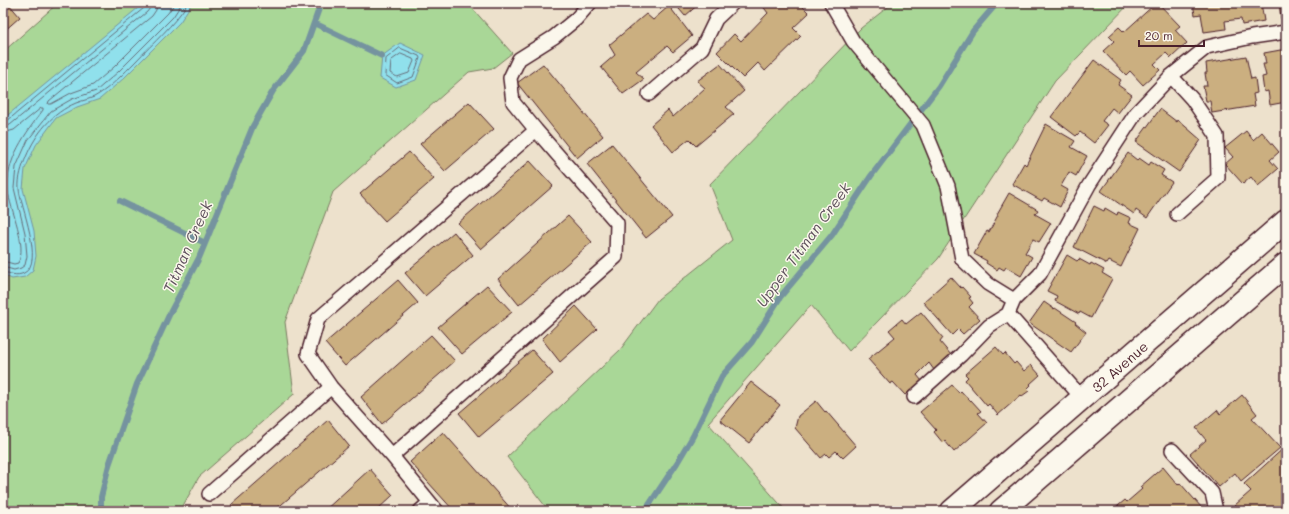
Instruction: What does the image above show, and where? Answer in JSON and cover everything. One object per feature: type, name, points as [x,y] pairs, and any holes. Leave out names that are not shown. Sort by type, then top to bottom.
[{"type":"main road","name":"32 Avenue","points":[[952,511],[1286,222]]},
{"type":"main road","points":[[1001,511],[1286,264]]},
{"type":"main road","points":[[992,511],[1000,493],[1084,420],[1089,413],[1090,406],[1083,398]]},
{"type":"lane","points":[[392,456],[616,257],[616,223],[513,102],[510,78],[519,59],[554,37],[576,19],[590,3]]},
{"type":"lane","points":[[648,94],[702,48],[716,19],[733,3]]},
{"type":"lane","points":[[831,3],[854,41],[923,125],[948,186],[962,259],[988,284],[1014,300]]},
{"type":"lane","points":[[914,397],[961,355],[989,326],[1008,314],[1014,300],[1040,274],[1089,185],[1136,113],[1171,76],[1207,47],[1252,37],[1286,32]]},
{"type":"lane","points":[[1171,76],[1192,99],[1217,136],[1218,178],[1177,214]]},
{"type":"lane","points":[[429,508],[392,456],[331,387],[308,354],[318,319],[536,130]]},
{"type":"lane","points":[[1008,314],[1083,398]]},
{"type":"lane","points":[[209,494],[331,387]]},
{"type":"lane","points":[[1172,450],[1212,493],[1216,511]]},
{"type":"green space","points":[[58,3],[473,3],[472,8],[512,53],[493,68],[469,72],[333,192],[285,322],[294,394],[199,477],[180,511],[3,511],[3,52]]},
{"type":"green space","points":[[893,3],[1130,3],[1055,81],[938,259],[849,351],[811,305],[708,423],[786,511],[549,511],[507,457],[620,350],[658,299],[732,240],[710,184],[861,28]]},
{"type":"water","points":[[144,3],[192,3],[180,22],[124,78],[100,99],[77,107],[56,118],[36,145],[25,169],[23,189],[34,231],[36,256],[33,270],[25,277],[12,279],[3,275],[3,119]]},
{"type":"water","points":[[400,43],[425,55],[416,80],[396,87],[380,78],[382,56]]},
{"type":"building","points":[[3,3],[8,3],[20,17],[3,32]]},
{"type":"building","points":[[674,3],[700,3],[685,16]]},
{"type":"building","points":[[764,3],[799,3],[809,13],[793,28],[801,36],[765,71],[758,63],[743,78],[717,52],[734,34],[741,41],[768,13],[762,5]]},
{"type":"building","points":[[1156,3],[1158,3],[1180,26],[1175,30],[1187,43],[1171,58],[1166,53],[1154,64],[1160,70],[1143,85],[1130,71],[1126,75],[1103,51],[1114,41],[1109,36],[1119,27],[1124,32]]},
{"type":"building","points":[[1193,3],[1261,3],[1264,21],[1242,25],[1241,19],[1225,21],[1226,29],[1204,32],[1201,14],[1195,15]]},
{"type":"building","points":[[1279,3],[1286,3],[1286,18],[1281,19]]},
{"type":"building","points":[[669,6],[692,36],[673,52],[667,46],[636,72],[644,79],[623,94],[601,67],[615,55],[609,45],[646,14],[653,20]]},
{"type":"building","points":[[1286,49],[1286,102],[1270,105],[1268,91],[1264,92],[1262,77],[1266,76],[1263,64],[1266,64],[1264,53]]},
{"type":"building","points":[[1246,56],[1251,79],[1255,78],[1257,93],[1253,94],[1255,106],[1212,113],[1210,101],[1206,101],[1203,86],[1207,86],[1205,73],[1207,73],[1206,63]]},
{"type":"building","points":[[1094,60],[1121,80],[1118,85],[1132,95],[1118,113],[1112,108],[1102,121],[1108,125],[1094,143],[1080,132],[1076,136],[1051,117]]},
{"type":"building","points":[[543,64],[603,136],[577,158],[517,83]]},
{"type":"building","points":[[720,64],[744,91],[726,107],[734,114],[696,146],[689,139],[673,152],[651,125],[668,110],[673,117],[705,88],[697,81]]},
{"type":"building","points":[[469,102],[494,129],[445,171],[420,144]]},
{"type":"building","points":[[1160,109],[1177,122],[1178,120],[1201,140],[1179,172],[1136,142]]},
{"type":"building","points":[[1046,124],[1075,141],[1071,147],[1087,156],[1076,176],[1069,172],[1061,186],[1068,190],[1060,207],[1044,198],[1042,201],[1012,184],[1024,163],[1026,165]]},
{"type":"building","points":[[1246,131],[1253,140],[1262,132],[1279,152],[1270,160],[1278,169],[1258,186],[1251,177],[1243,184],[1225,164],[1233,157],[1225,148]]},
{"type":"building","points":[[612,144],[672,217],[646,238],[587,164]]},
{"type":"building","points":[[409,152],[434,179],[385,221],[360,194]]},
{"type":"building","points":[[1128,153],[1137,160],[1139,158],[1149,165],[1151,162],[1164,170],[1161,175],[1172,182],[1147,218],[1136,210],[1134,214],[1101,191]]},
{"type":"building","points":[[530,161],[553,186],[481,249],[458,223]]},
{"type":"building","points":[[1009,193],[1038,210],[1035,214],[1051,223],[1039,242],[1033,239],[1025,253],[1032,257],[1021,276],[1006,267],[1004,270],[999,267],[997,270],[986,263],[987,261],[974,254],[987,231],[989,232]]},
{"type":"building","points":[[1094,206],[1104,211],[1105,208],[1117,215],[1118,212],[1131,218],[1129,223],[1140,228],[1121,267],[1109,261],[1107,264],[1074,247]]},
{"type":"building","points":[[568,216],[592,242],[519,305],[498,279]]},
{"type":"building","points":[[454,232],[473,255],[425,296],[405,273]]},
{"type":"building","points":[[1067,255],[1077,261],[1079,259],[1090,265],[1091,263],[1104,270],[1102,273],[1112,279],[1091,318],[1080,312],[1079,314],[1055,301],[1057,296],[1047,291]]},
{"type":"building","points":[[951,277],[971,297],[969,298],[973,303],[969,307],[980,319],[963,334],[958,329],[952,335],[923,302]]},
{"type":"building","points":[[398,280],[418,303],[345,366],[325,343]]},
{"type":"building","points":[[487,285],[512,312],[462,354],[438,327]]},
{"type":"building","points":[[1044,302],[1076,322],[1075,323],[1086,332],[1071,352],[1029,323]]},
{"type":"building","points":[[576,306],[597,329],[560,362],[542,339]]},
{"type":"building","points":[[921,312],[943,338],[940,342],[951,355],[934,370],[929,363],[917,375],[922,381],[905,395],[893,382],[890,384],[868,359],[895,337],[889,330],[902,319],[906,324]]},
{"type":"building","points":[[431,335],[455,361],[382,424],[361,397]]},
{"type":"building","points":[[996,347],[1003,355],[1005,353],[1014,364],[1016,362],[1024,371],[1031,365],[1040,375],[1030,384],[1031,385],[1027,389],[1029,391],[1022,396],[1021,395],[998,415],[989,404],[987,406],[965,380],[968,377],[965,374]]},
{"type":"building","points":[[532,350],[553,374],[479,437],[459,413]]},
{"type":"building","points":[[751,382],[780,405],[749,443],[720,420]]},
{"type":"building","points":[[952,385],[959,393],[961,391],[970,401],[971,400],[981,411],[978,413],[987,423],[954,452],[945,441],[943,443],[934,432],[936,430],[920,412]]},
{"type":"building","points":[[1242,395],[1257,414],[1252,418],[1280,448],[1241,481],[1235,473],[1219,487],[1190,454],[1206,440],[1196,428],[1217,410],[1220,414]]},
{"type":"building","points":[[816,401],[856,446],[843,458],[836,451],[829,457],[826,454],[821,458],[795,428],[798,416]]},
{"type":"building","points":[[328,420],[349,446],[274,511],[236,511],[231,505]]},
{"type":"building","points":[[443,432],[513,511],[454,511],[410,462]]},
{"type":"building","points":[[1286,446],[1286,511],[1239,511],[1235,505],[1251,491],[1244,484]]},
{"type":"building","points":[[1163,467],[1178,485],[1180,483],[1202,508],[1199,511],[1112,511],[1125,500],[1127,502],[1142,489],[1140,487]]},
{"type":"building","points":[[370,469],[393,495],[376,511],[324,511]]},
{"type":"waterway","name":"Titman Creek","points":[[101,511],[101,497],[109,465],[137,384],[170,313],[199,258],[253,126],[273,91],[304,51],[321,3]]},
{"type":"waterway","name":"Upper Titman Creek","points":[[645,511],[693,436],[722,376],[752,342],[781,296],[832,235],[871,176],[939,86],[973,31],[997,3]]},
{"type":"waterway","points":[[314,23],[382,56]]},
{"type":"waterway","points":[[120,201],[205,243]]}]
